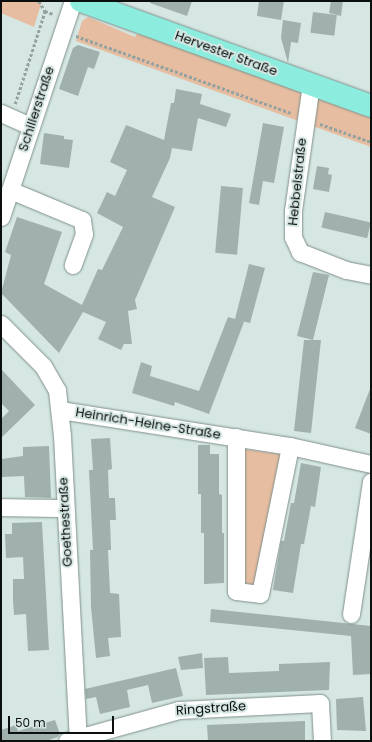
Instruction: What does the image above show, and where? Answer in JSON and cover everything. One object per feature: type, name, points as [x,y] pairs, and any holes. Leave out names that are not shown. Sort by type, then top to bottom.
[{"type":"main road","name":"Hervester Straße","points":[[81,1],[371,106]]},
{"type":"street","name":"Schillerstraße","points":[[1,217],[30,126],[73,1]]},
{"type":"street","name":"Hebbelstraße","points":[[311,84],[293,210],[293,237],[300,252],[346,270],[371,275]]},
{"type":"street","points":[[1,113],[30,126]]},
{"type":"street","points":[[10,190],[82,220],[84,234],[73,265]]},
{"type":"street","name":"Goethestraße","points":[[1,324],[33,355],[51,377],[57,390],[60,410],[74,740]]},
{"type":"street","name":"Heinrich-Heine-Straße","points":[[60,410],[290,446],[371,464]]},
{"type":"street","name":"Heinrich-Heine-Straße","points":[[236,437],[236,591],[260,594],[290,446]]},
{"type":"street","points":[[351,614],[371,482]]},
{"type":"street","points":[[1,507],[64,508]]},
{"type":"street","name":"Ringstraße","points":[[74,740],[179,710],[320,703],[322,741]]},
{"type":"path","points":[[39,1],[45,12]]},
{"type":"path","points":[[74,36],[371,142]]},
{"type":"shaded area","points":[[1,1],[42,1],[34,27],[1,13]]},
{"type":"shaded area","points":[[88,17],[135,37],[137,34],[157,37],[371,114],[371,147],[76,41],[82,21]]},
{"type":"shaded area","points":[[244,449],[279,454],[281,458],[258,583],[253,585],[243,583]]},
{"type":"building","points":[[150,1],[192,1],[187,16],[150,3]]},
{"type":"building","points":[[259,1],[284,1],[281,20],[257,16]]},
{"type":"building","points":[[331,1],[343,1],[341,16],[329,13]]},
{"type":"building","points":[[313,12],[337,15],[334,36],[310,33]]},
{"type":"building","points":[[283,20],[301,23],[298,43],[291,42],[288,63],[281,38]]},
{"type":"building","points":[[78,45],[100,52],[94,69],[88,67],[78,96],[59,89],[73,48]]},
{"type":"building","points":[[176,89],[202,94],[200,104],[231,114],[226,127],[198,118],[192,151],[172,148],[170,158],[152,197],[175,207],[135,300],[137,309],[128,311],[132,344],[124,344],[121,350],[98,339],[106,322],[83,312],[59,353],[1,293],[11,255],[5,252],[17,217],[62,232],[44,284],[82,305],[98,269],[102,270],[123,227],[97,213],[107,192],[115,196],[127,170],[110,162],[126,125],[164,140],[171,103],[174,103]]},
{"type":"building","points":[[263,123],[284,127],[274,183],[263,181],[259,205],[249,203]]},
{"type":"building","points":[[44,133],[64,136],[64,139],[73,140],[69,168],[40,164]]},
{"type":"building","points":[[317,166],[329,168],[328,174],[332,175],[329,192],[313,189]]},
{"type":"building","points":[[221,186],[243,188],[237,255],[215,253]]},
{"type":"building","points":[[325,212],[371,223],[367,238],[321,228]]},
{"type":"building","points":[[249,264],[265,268],[250,323],[241,321],[244,322],[209,414],[175,402],[174,406],[132,393],[141,362],[152,366],[150,376],[199,391],[228,317],[235,319]]},
{"type":"building","points":[[313,272],[329,275],[313,340],[297,336]]},
{"type":"building","points":[[304,340],[321,340],[311,433],[294,431]]},
{"type":"building","points":[[1,369],[35,405],[1,438],[1,419],[9,411],[1,403]]},
{"type":"building","points":[[371,389],[371,434],[355,428]]},
{"type":"building","points":[[110,438],[112,469],[108,470],[109,498],[115,498],[116,520],[110,520],[111,550],[108,550],[110,593],[119,594],[121,637],[108,638],[110,656],[96,658],[91,607],[90,550],[93,550],[89,470],[93,470],[91,439]]},
{"type":"building","points":[[198,445],[210,445],[210,454],[219,454],[219,494],[222,495],[222,533],[224,533],[224,583],[204,584],[204,533],[201,533],[201,494],[198,494]]},
{"type":"building","points":[[49,446],[51,498],[25,497],[24,476],[2,477],[1,459],[23,456],[23,447]]},
{"type":"building","points":[[301,463],[321,467],[315,507],[311,506],[304,544],[301,544],[293,593],[273,590],[281,541],[284,541],[291,503],[294,503]]},
{"type":"building","points":[[42,522],[49,650],[28,651],[26,614],[14,615],[13,600],[13,579],[24,579],[23,557],[6,558],[5,534],[12,534],[12,523]]},
{"type":"building","points":[[211,609],[371,626],[371,674],[353,675],[351,636],[210,622]]},
{"type":"building","points":[[202,653],[203,668],[181,670],[178,657]]},
{"type":"building","points":[[228,657],[229,673],[279,671],[279,664],[330,662],[329,690],[206,695],[204,658]]},
{"type":"building","points":[[176,668],[183,696],[152,703],[148,685],[127,690],[130,707],[100,714],[96,697],[86,699],[85,689]]},
{"type":"building","points":[[363,697],[366,731],[337,730],[336,699]]},
{"type":"building","points":[[55,720],[60,734],[58,737],[46,741],[1,741],[1,730],[16,725],[18,731]]},
{"type":"building","points":[[305,721],[305,740],[208,741],[207,725]]}]
